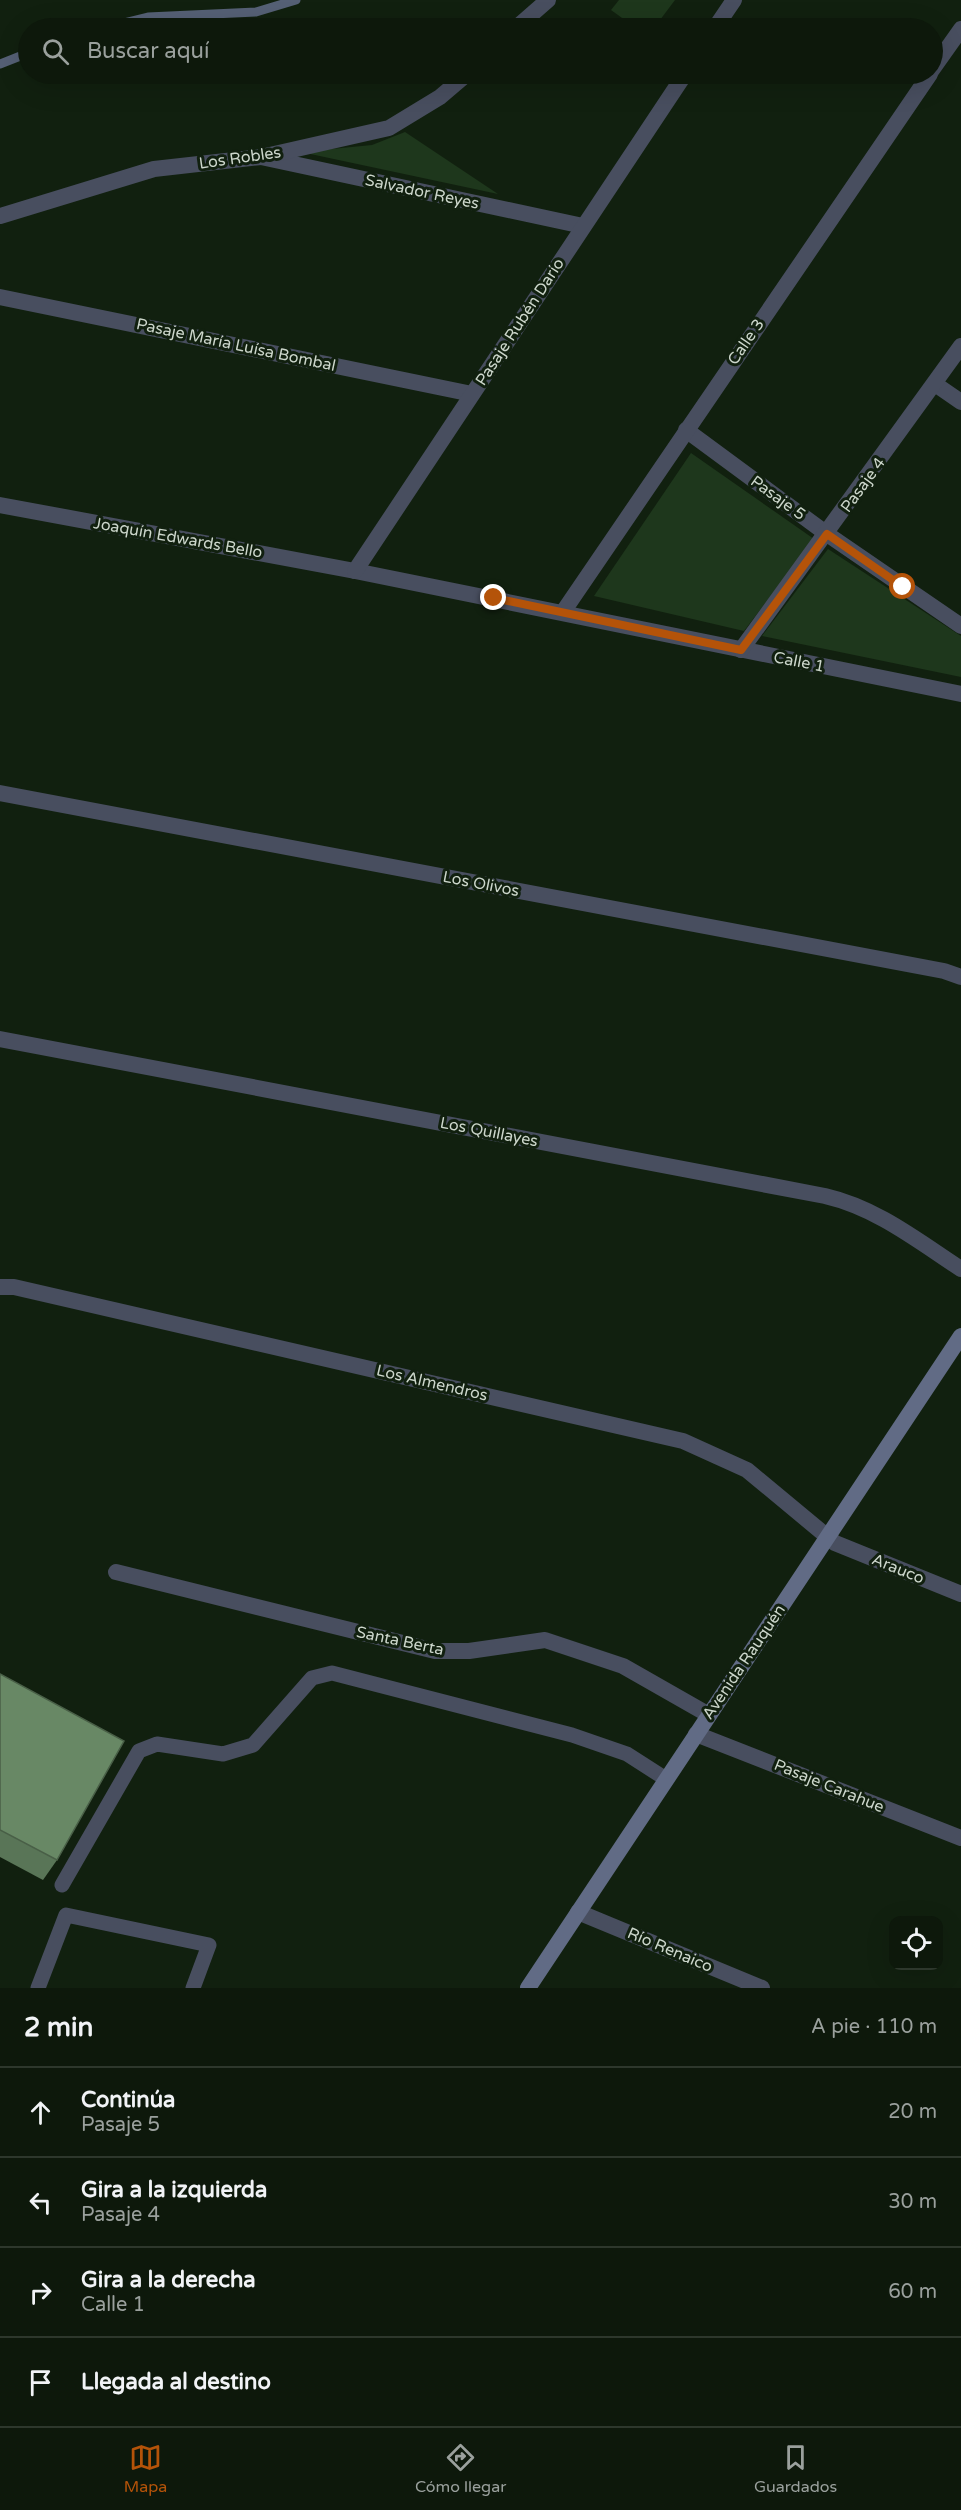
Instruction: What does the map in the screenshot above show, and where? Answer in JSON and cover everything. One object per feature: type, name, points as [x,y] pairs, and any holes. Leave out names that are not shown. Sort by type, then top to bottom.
[{"type":"main road","name":"Avenida Rauquén","points":[[528,1988],[696,1734],[831,1540],[959,1344]]},
{"type":"street","points":[[527,18],[548,0]]},
{"type":"street","points":[[722,18],[734,0]]},
{"type":"street","name":"Calle 3","points":[[943,55],[961,29]]},
{"type":"street","name":"Los Robles","points":[[0,216],[154,169],[261,157],[389,128],[440,97],[455,84]]},
{"type":"street","name":"Pasaje Rubén Darío","points":[[355,571],[678,84]]},
{"type":"street","name":"Calle 3","points":[[563,612],[923,84]]},
{"type":"street","name":"Salvador Reyes","points":[[261,157],[584,226]]},
{"type":"street","name":"Pasaje María Luísa Bombal","points":[[0,297],[472,394]]},
{"type":"street","name":"Pasaje 4","points":[[741,650],[961,346]]},
{"type":"street","points":[[935,384],[961,402]]},
{"type":"street","name":"Pasaje 5","points":[[686,430],[827,534],[961,626]]},
{"type":"street","name":"Joaquín Edwards Bello","points":[[0,506],[355,571]]},
{"type":"street","name":"Calle 1","points":[[355,571],[961,694]]},
{"type":"street","name":"Los Olivos","points":[[0,793],[933,969],[961,977]]},
{"type":"street","name":"Los Quillayes","points":[[0,1039],[842,1200],[885,1219],[961,1269]]},
{"type":"street","name":"Los Almendros","points":[[0,1287],[14,1287],[683,1441],[747,1470],[831,1540]]},
{"type":"street","name":"Arauco","points":[[831,1540],[961,1594]]},
{"type":"street","name":"Santa Berta","points":[[116,1572],[435,1652],[469,1652],[545,1641],[623,1666],[709,1716]]},
{"type":"street","name":"Pasaje Carahue","points":[[696,1734],[961,1838]]},
{"type":"street","name":"Río Renaico","points":[[578,1912],[762,1988]]},
{"type":"lane","points":[[62,1886],[140,1752],[157,1744],[223,1754],[254,1746],[312,1678],[332,1674],[572,1735],[627,1754],[666,1779]]},
{"type":"lane","points":[[38,1988],[66,1915],[209,1945],[193,1988]]},
{"type":"green space","points":[[619,0],[675,0],[662,18],[622,18],[611,10]]},
{"type":"green space","points":[[405,132],[498,194],[301,152],[372,145]]},
{"type":"green space","points":[[691,453],[814,539],[744,631],[594,596]]},
{"type":"green space","points":[[828,549],[961,636],[961,677],[762,636]]},
{"type":"building","points":[[0,1674],[124,1741],[57,1860],[0,1830]]},
{"type":"waterway","points":[[144,18],[256,12],[296,0]]},
{"type":"waterway","points":[[0,64],[18,57]]},
{"type":"route","points":[[494,598],[741,650],[827,534],[903,587]]}]
